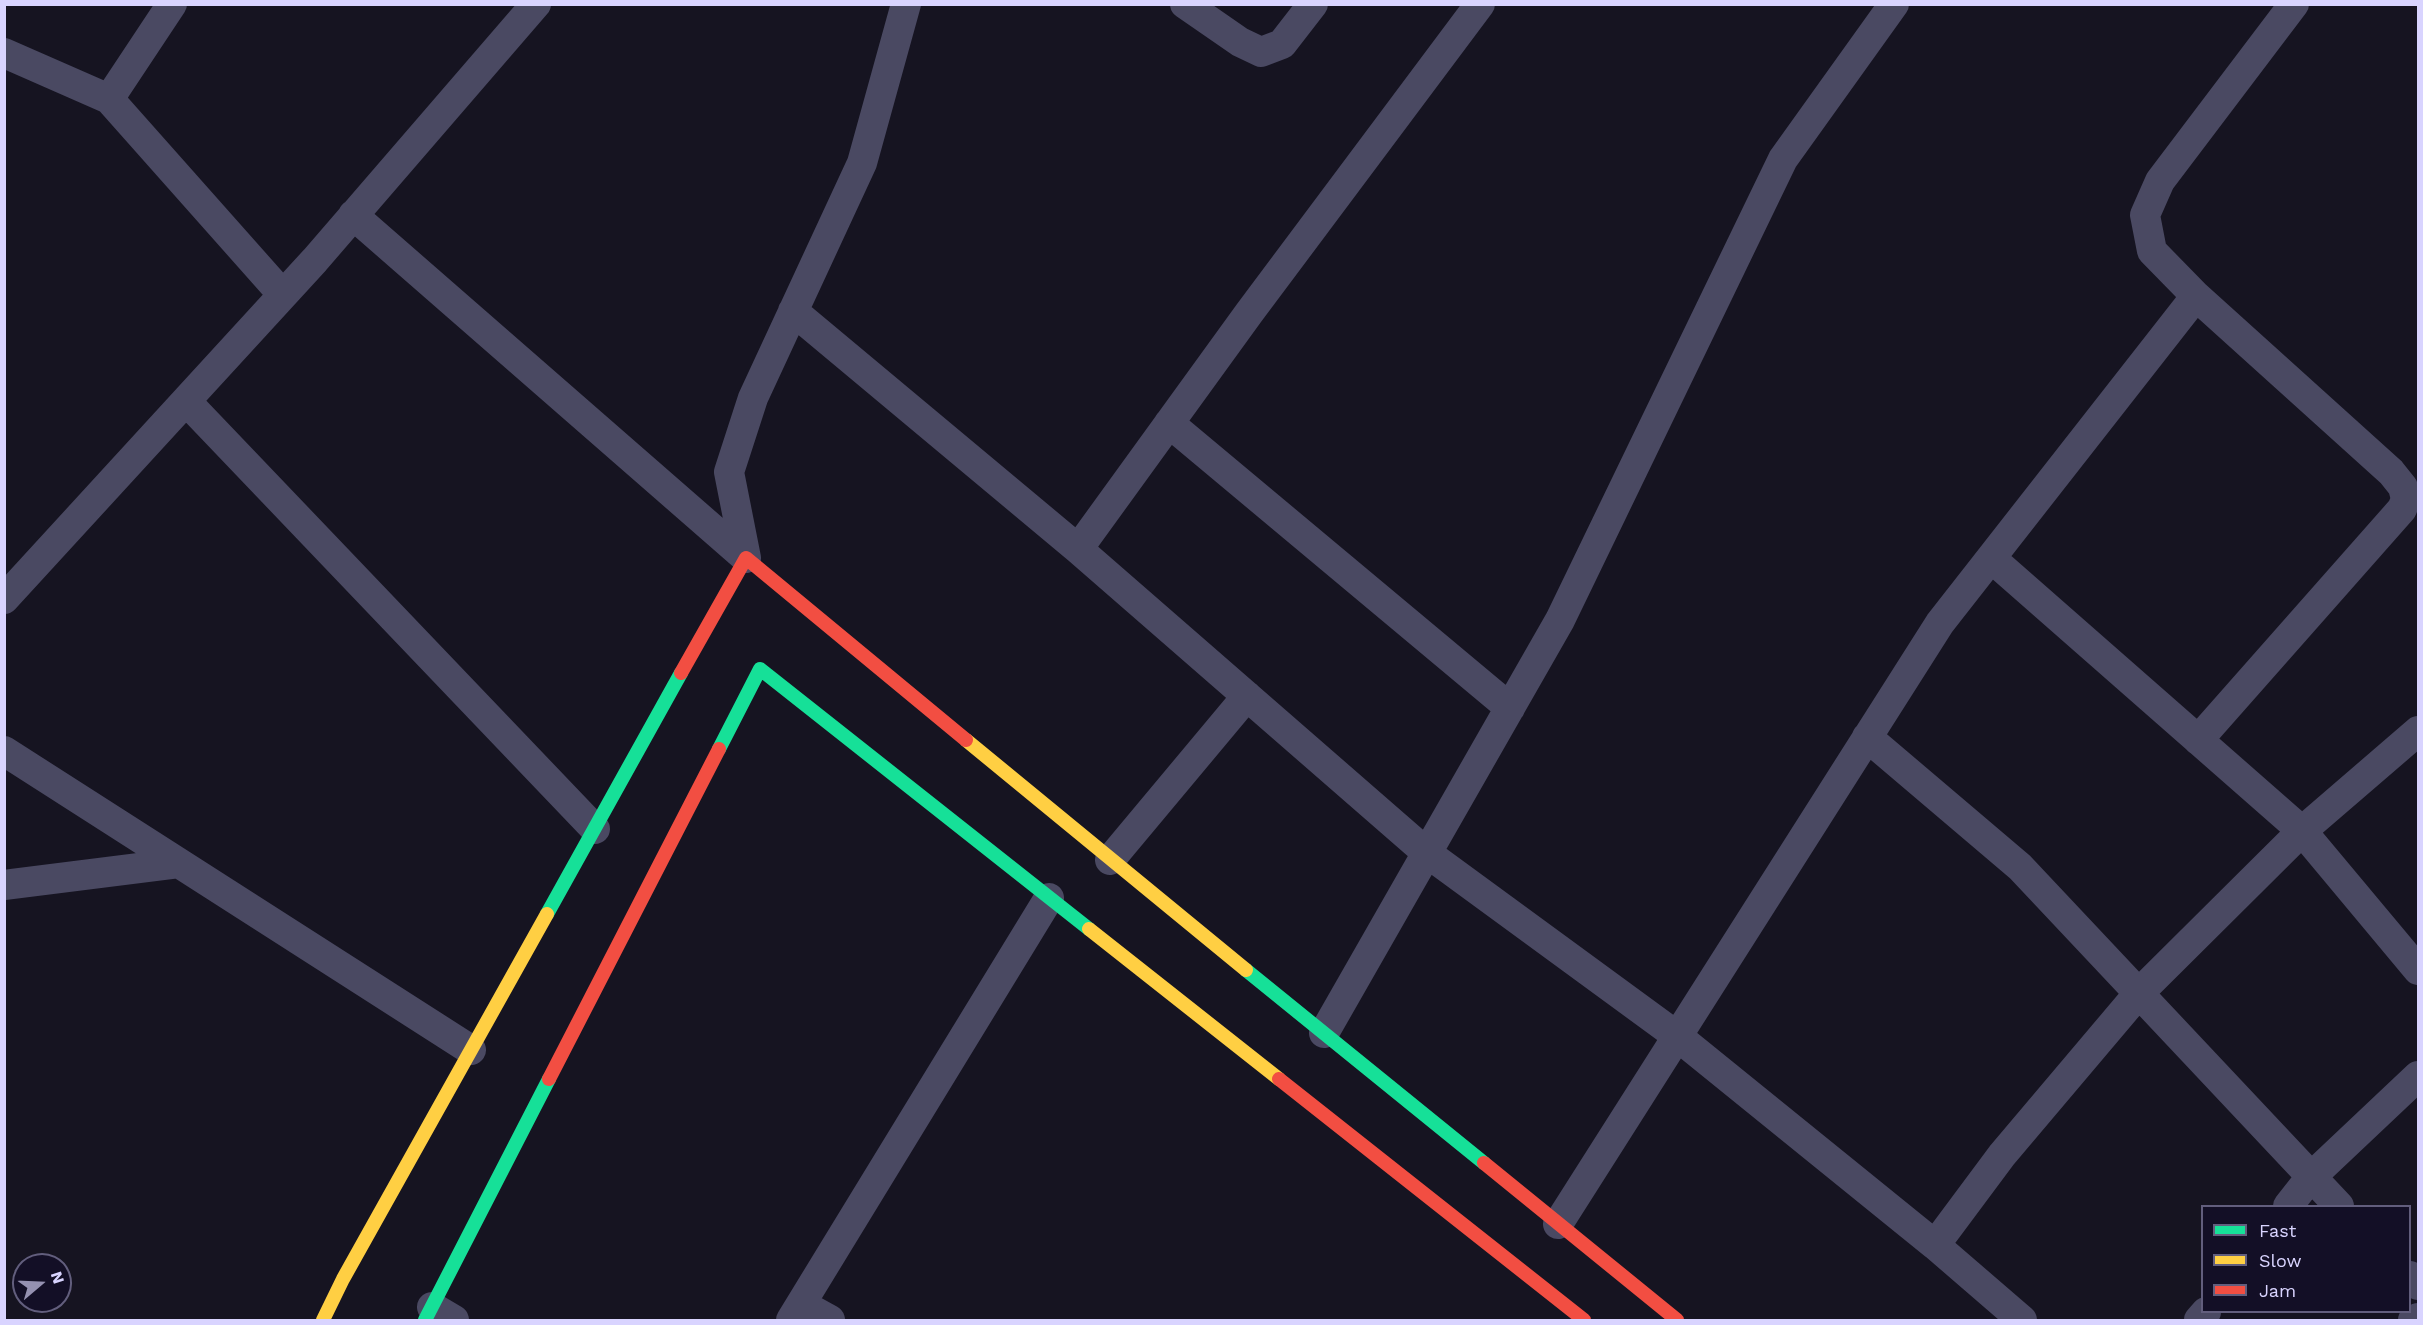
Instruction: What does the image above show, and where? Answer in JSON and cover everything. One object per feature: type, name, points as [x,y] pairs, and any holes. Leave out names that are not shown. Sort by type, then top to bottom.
[{"type":"main road","points":[[322,1320],[746,558],[1110,860],[1677,1320]]},
{"type":"main road","points":[[437,1316],[760,669],[1584,1320]]},
{"type":"street","points":[[109,99],[172,4]]},
{"type":"street","points":[[4,599],[283,295],[536,4]]},
{"type":"street","points":[[746,558],[729,472],[753,398],[862,163],[906,4]]},
{"type":"street","points":[[1185,4],[1240,42],[1262,52],[1282,44],[1313,4]]},
{"type":"street","points":[[1078,549],[1480,4]]},
{"type":"street","points":[[1324,1033],[1560,620],[1783,159],[1894,4]]},
{"type":"street","points":[[2198,740],[2402,509],[2406,499],[2403,487],[2391,472],[2196,296],[2152,251],[2145,214],[2160,181],[2294,4]]},
{"type":"street","points":[[4,53],[109,99],[283,295]]},
{"type":"street","points":[[353,216],[746,558]]},
{"type":"street","points":[[1557,1224],[1940,623],[2196,296]]},
{"type":"street","points":[[793,311],[1078,549],[1427,853],[1677,1036],[1935,1245],[2022,1320]]},
{"type":"street","points":[[186,400],[595,829]]},
{"type":"street","points":[[1170,423],[1510,708]]},
{"type":"street","points":[[1991,558],[2302,831],[2418,970]]},
{"type":"street","points":[[1110,860],[1247,696]]},
{"type":"street","points":[[1935,1245],[2002,1155],[2139,993],[2302,831],[2418,731]]},
{"type":"street","points":[[1867,737],[2020,867],[2310,1178],[2338,1205]]},
{"type":"street","points":[[4,751],[471,1050]]},
{"type":"street","points":[[4,885],[179,863]]},
{"type":"street","points":[[830,1320],[796,1312],[1049,898]]},
{"type":"street","points":[[2289,1205],[2310,1178],[2418,1076]]},
{"type":"street","points":[[2413,1320],[2418,1318]]},
{"type":"traffic: fast","points":[[719,749],[760,669],[1089,929]]},
{"type":"traffic: fast","points":[[547,914],[681,673]]},
{"type":"traffic: fast","points":[[1246,970],[1484,1163]]},
{"type":"traffic: fast","points":[[425,1320],[549,1079]]},
{"type":"traffic: slow","points":[[966,740],[1246,970]]},
{"type":"traffic: slow","points":[[323,1320],[343,1279],[547,914]]},
{"type":"traffic: slow","points":[[1089,929],[1279,1079]]},
{"type":"traffic: jam","points":[[681,673],[746,558],[966,740]]},
{"type":"traffic: jam","points":[[549,1079],[719,749]]},
{"type":"traffic: jam","points":[[1279,1079],[1584,1320]]},
{"type":"traffic: jam","points":[[1484,1163],[1677,1320]]}]
